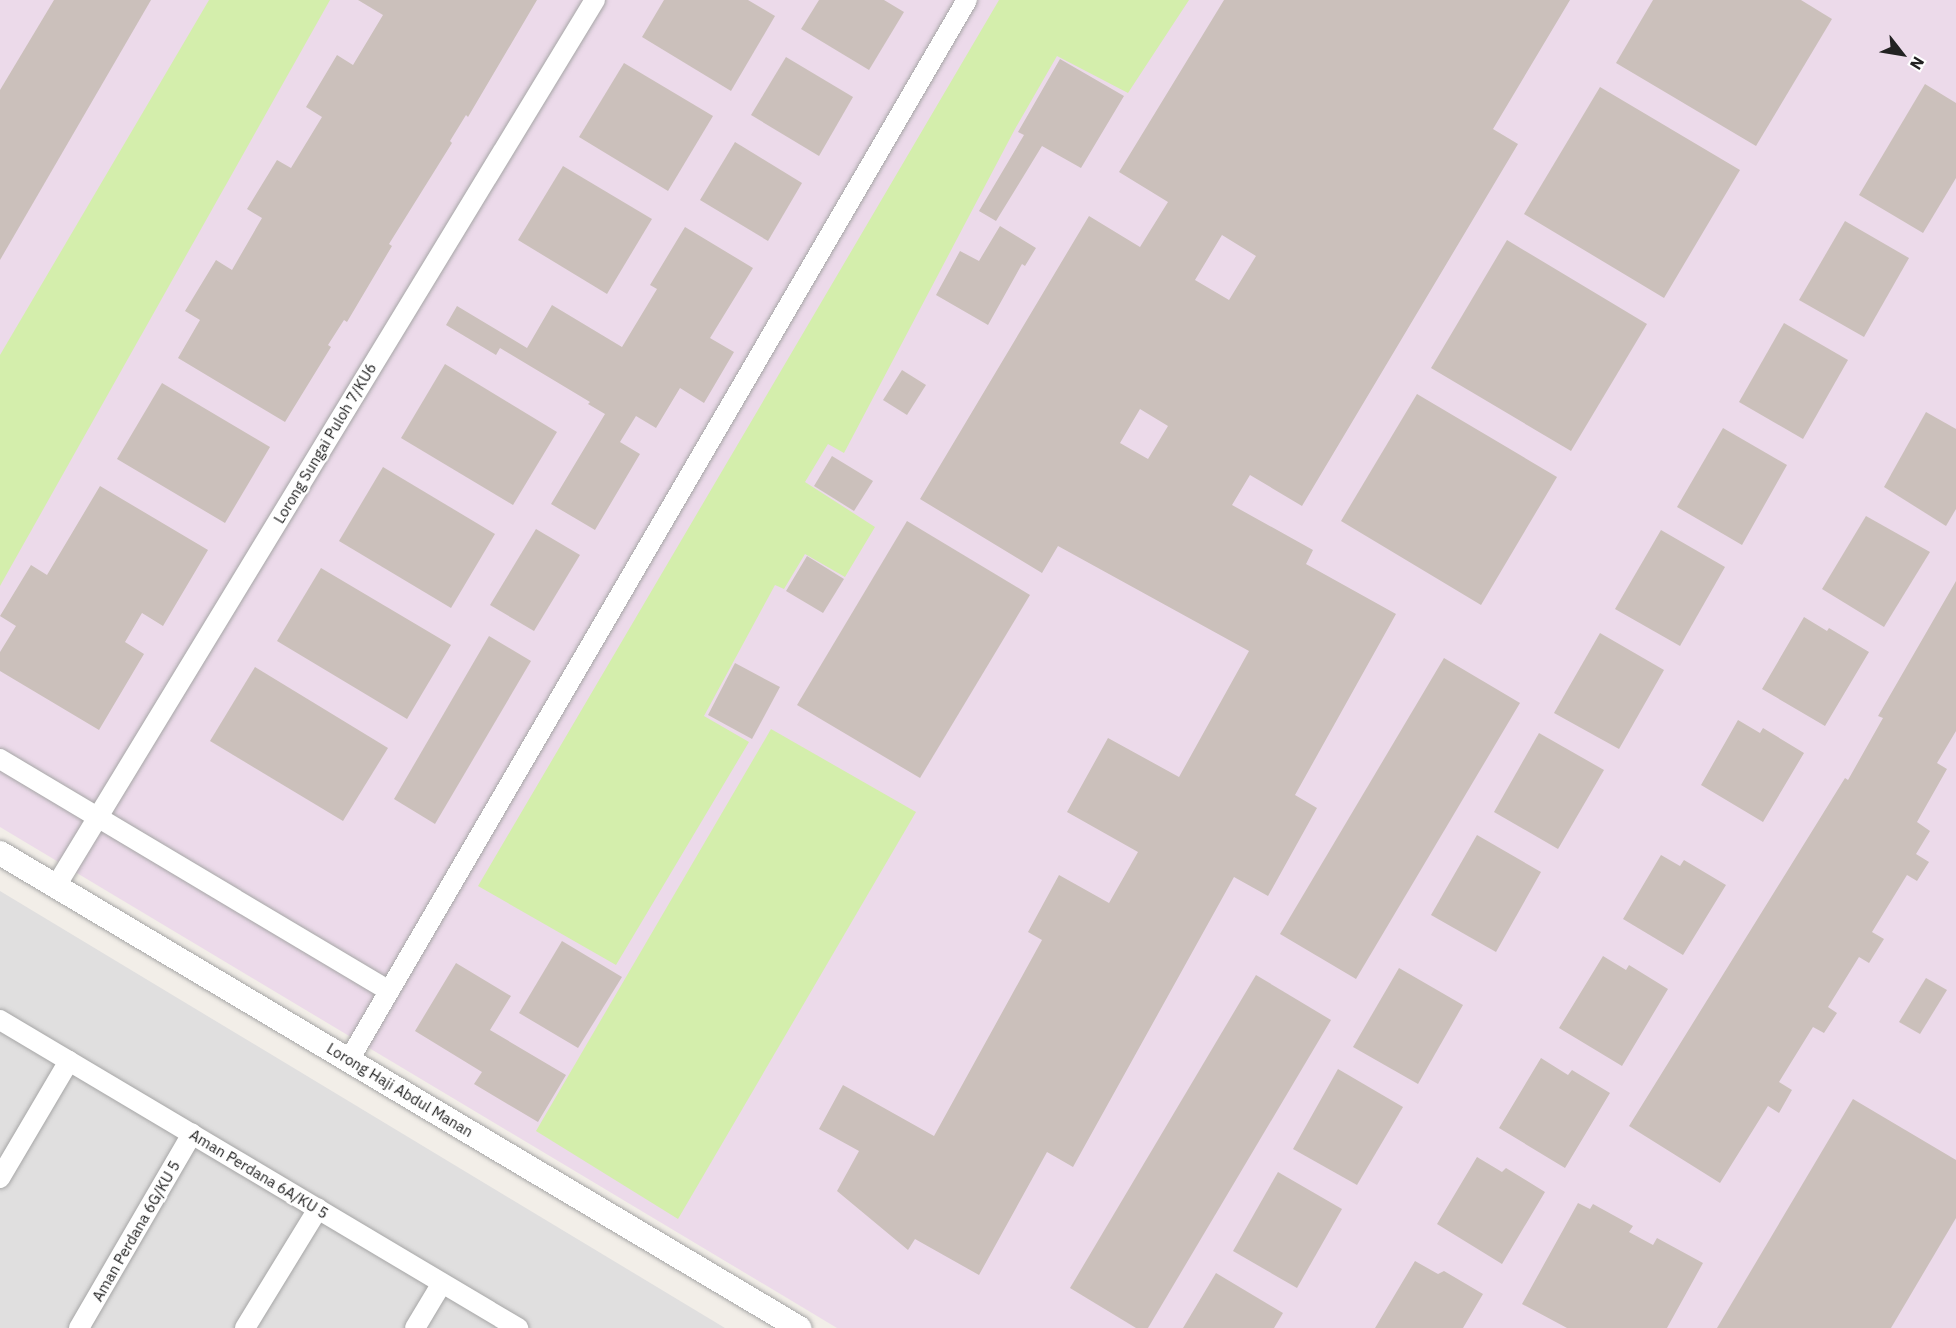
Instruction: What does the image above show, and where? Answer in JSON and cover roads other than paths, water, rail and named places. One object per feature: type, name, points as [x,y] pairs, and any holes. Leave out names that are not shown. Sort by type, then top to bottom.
[{"type":"street","name":"Lorong Sungai Puloh 7/KU6","points":[[56,886],[595,0]]},
{"type":"street","points":[[349,1060],[968,0]]},
{"type":"street","points":[[0,759],[389,991]]},
{"type":"street","name":"Lorong Haji Abdul Manan","points":[[0,853],[799,1328]]},
{"type":"street","name":"Aman Perdana 6A/KU 5","points":[[0,1020],[519,1328]]},
{"type":"street","points":[[0,1178],[69,1061]]},
{"type":"street","name":"Aman Perdana 6G/KU 5","points":[[79,1328],[192,1134]]},
{"type":"street","points":[[245,1328],[318,1209]]},
{"type":"street","points":[[415,1328],[442,1283]]}]
